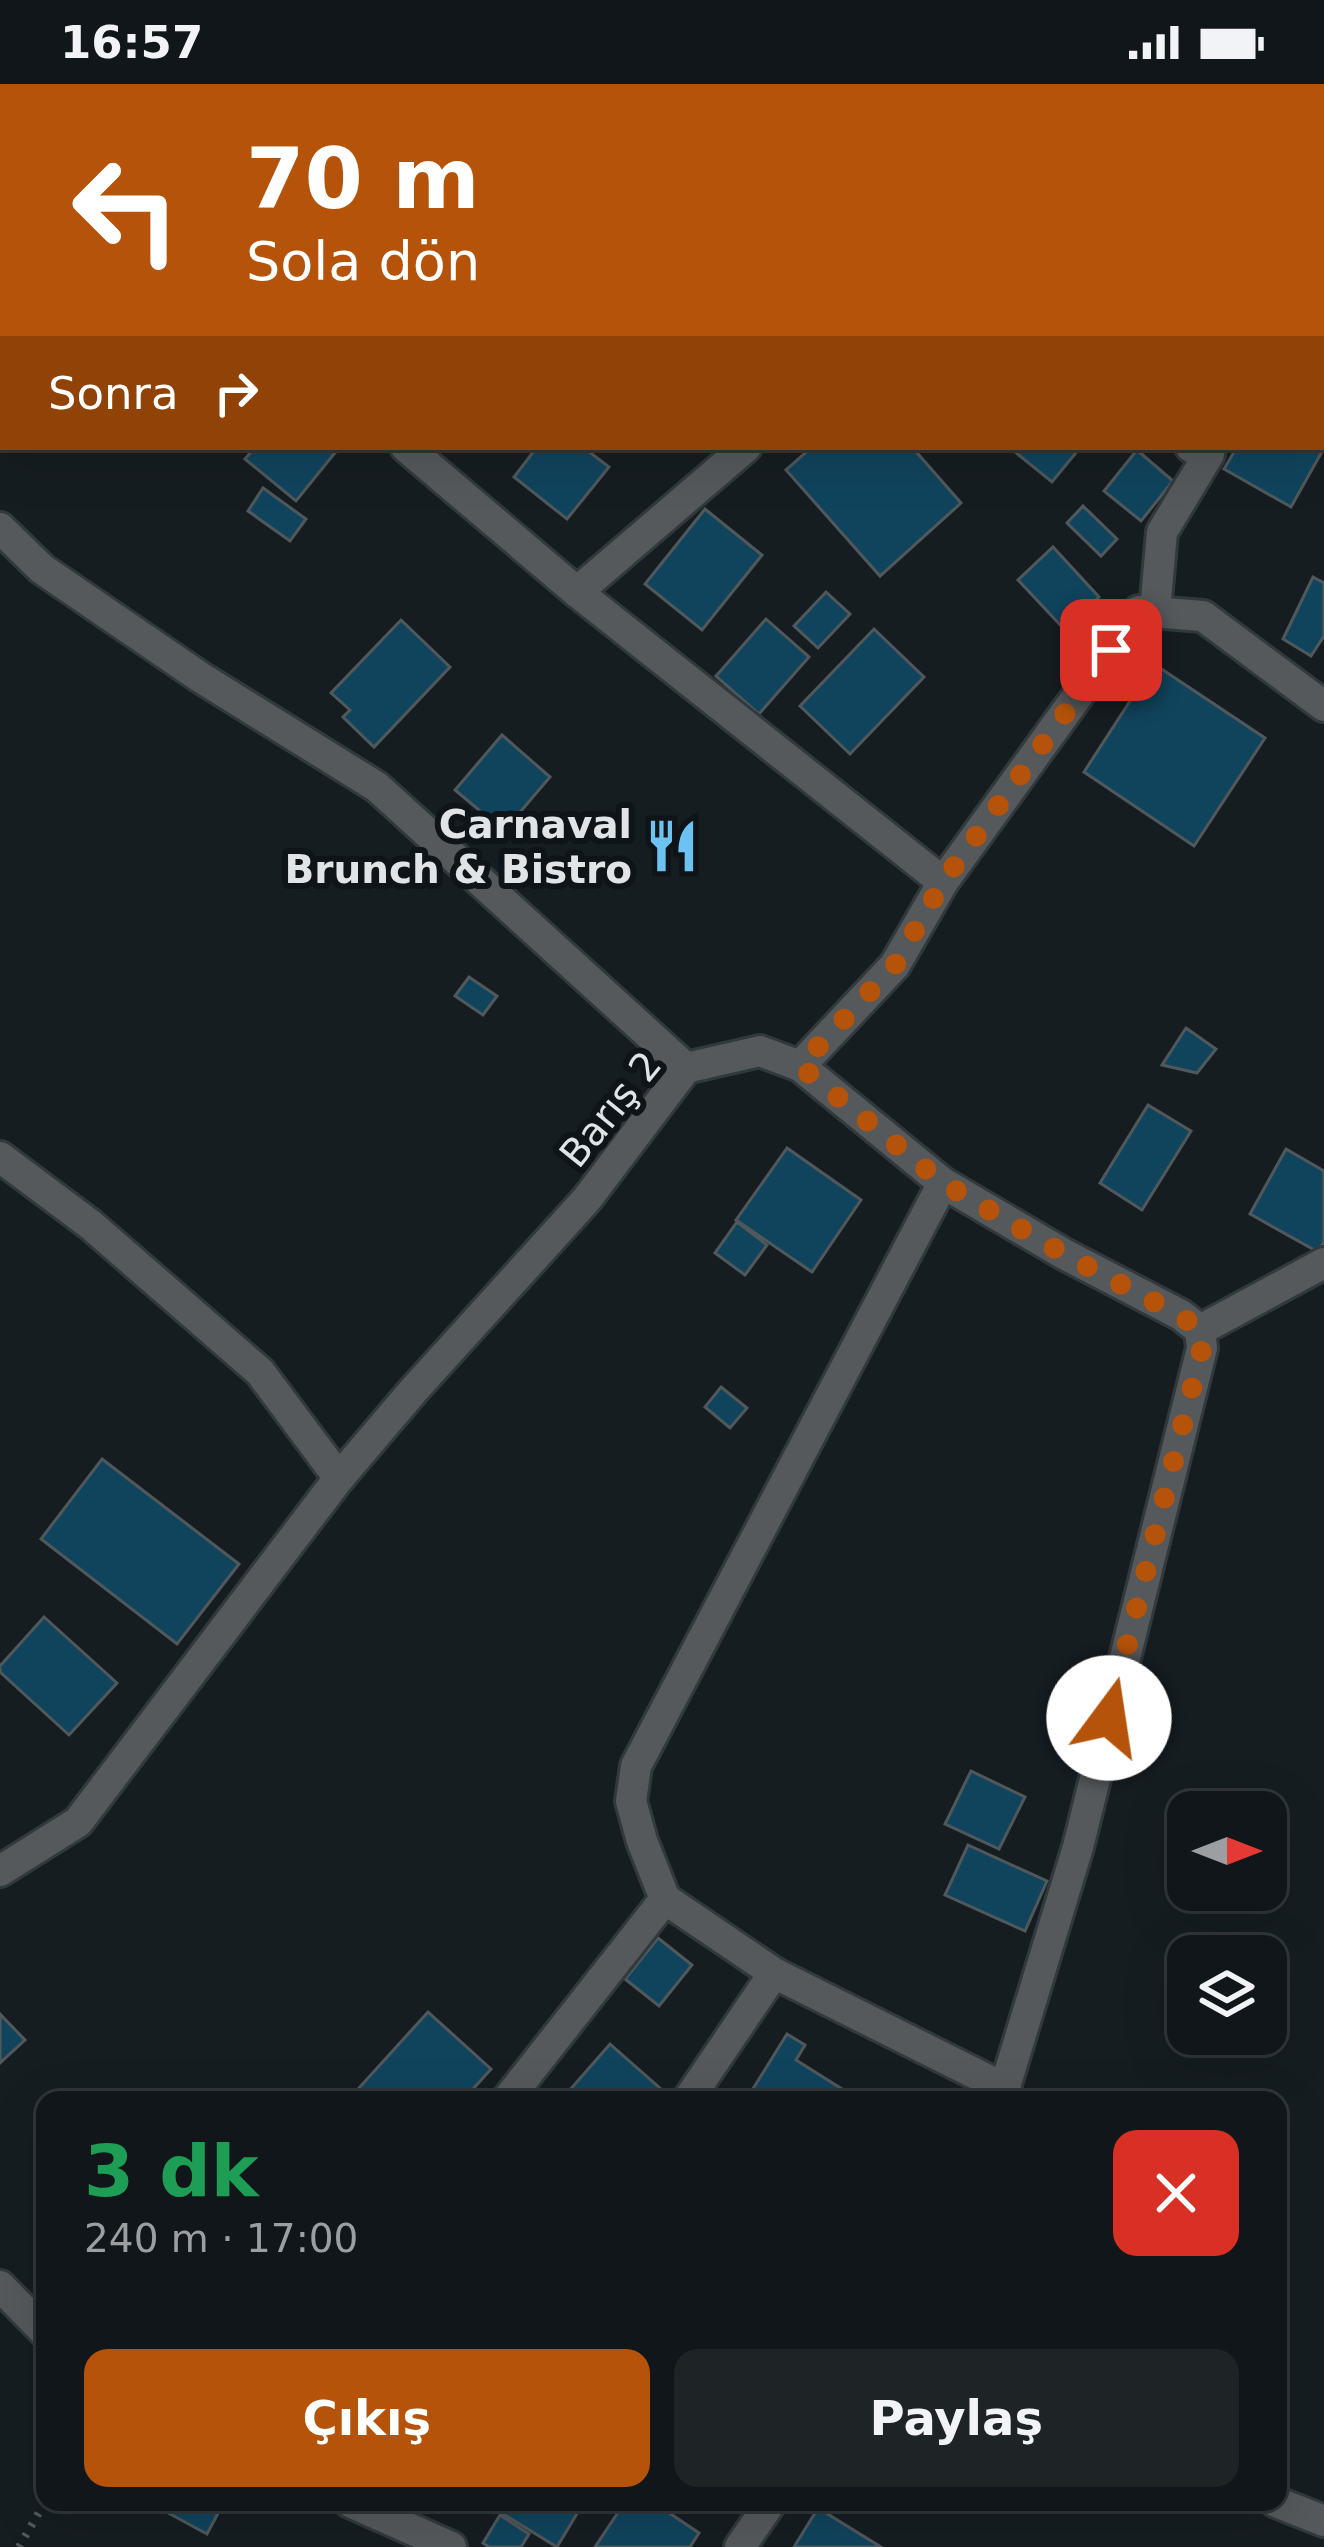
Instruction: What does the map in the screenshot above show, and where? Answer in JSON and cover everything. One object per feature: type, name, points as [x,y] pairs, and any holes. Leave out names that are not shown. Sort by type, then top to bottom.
[{"type":"street","points":[[410,450],[577,592],[943,882]]},
{"type":"street","points":[[577,592],[743,450]]},
{"type":"street","points":[[1155,611],[1162,532],[1209,454],[1199,450]]},
{"type":"street","points":[[0,528],[42,569],[200,677],[377,787],[686,1068]]},
{"type":"street","points":[[1005,2091],[1078,1847],[1202,1348],[1200,1330],[943,1183],[800,1066],[895,965],[943,882],[1138,611],[1203,616],[1321,698]]},
{"type":"street","name":"Barış 2","points":[[0,1871],[78,1822],[339,1478],[587,1199],[686,1068],[760,1051],[800,1066]]},
{"type":"street","points":[[0,1157],[91,1225],[260,1372],[339,1478]]},
{"type":"street","points":[[943,1183],[636,1766],[631,1801],[665,1899],[775,1973],[998,2091]]},
{"type":"street","points":[[1200,1330],[1324,1263]]},
{"type":"street","points":[[514,2091],[665,1899]]},
{"type":"street","points":[[694,2091],[775,1973]]},
{"type":"street","points":[[0,2286],[36,2323]]},
{"type":"street","points":[[1287,2506],[1324,2521]]},
{"type":"street","points":[[368,2511],[451,2547]]},
{"type":"street","points":[[740,2547],[765,2511]]},
{"type":"path","points":[[19,2547],[40,2511]]},
{"type":"building","points":[[252,450],[337,450],[296,501],[245,459]]},
{"type":"building","points":[[535,450],[587,450],[609,467],[567,519],[514,477]]},
{"type":"building","points":[[809,450],[915,450],[961,503],[880,576],[786,470]]},
{"type":"building","points":[[1013,450],[1078,450],[1052,482]]},
{"type":"building","points":[[1137,450],[1173,481],[1141,521],[1104,491]]},
{"type":"building","points":[[1235,450],[1323,450],[1291,507],[1224,469]]},
{"type":"building","points":[[263,488],[306,519],[290,541],[248,511]]},
{"type":"building","points":[[1083,506],[1117,539],[1101,556],[1067,523]]},
{"type":"building","points":[[705,509],[762,555],[702,630],[645,584]]},
{"type":"building","points":[[1053,547],[1099,597],[1064,629],[1018,580]]},
{"type":"building","points":[[1313,577],[1324,583],[1324,636],[1311,656],[1283,639]]},
{"type":"building","points":[[826,592],[850,614],[818,648],[794,626]]},
{"type":"building","points":[[766,619],[809,657],[759,714],[716,676]]},
{"type":"building","points":[[401,620],[450,667],[374,747],[343,717],[350,710],[331,693]]},
{"type":"building","points":[[874,629],[924,677],[850,754],[800,706]]},
{"type":"building","points":[[1154,664],[1265,738],[1194,846],[1084,772]]},
{"type":"building","points":[[502,735],[550,777],[504,831],[455,790]]},
{"type":"building","points":[[469,977],[497,996],[483,1015],[455,996]]},
{"type":"building","points":[[1186,1028],[1216,1049],[1197,1073],[1162,1065]]},
{"type":"building","points":[[1148,1105],[1191,1131],[1142,1210],[1100,1183]]},
{"type":"building","points":[[787,1148],[861,1200],[812,1272],[736,1220]]},
{"type":"building","points":[[1286,1149],[1324,1171],[1324,1242],[1318,1252],[1250,1214]]},
{"type":"building","points":[[737,1222],[767,1245],[745,1275],[715,1253]]},
{"type":"building","points":[[721,1387],[747,1408],[730,1428],[705,1407]]},
{"type":"building","points":[[102,1459],[239,1564],[177,1644],[41,1539]]},
{"type":"building","points":[[44,1617],[117,1683],[69,1735],[0,1672],[0,1666]]},
{"type":"building","points":[[971,1771],[1025,1797],[999,1849],[945,1824]]},
{"type":"building","points":[[968,1845],[1047,1881],[1025,1931],[945,1895]]},
{"type":"building","points":[[658,1938],[692,1965],[659,2006],[625,1979]]},
{"type":"building","points":[[428,2012],[491,2069],[471,2091],[358,2089]]},
{"type":"building","points":[[0,2014],[25,2040],[0,2063]]},
{"type":"building","points":[[787,2034],[805,2045],[796,2060],[842,2089],[841,2091],[752,2091]]},
{"type":"building","points":[[610,2044],[662,2090],[661,2091],[569,2091]]},
{"type":"building","points":[[165,2511],[219,2511],[207,2534]]},
{"type":"building","points":[[498,2511],[579,2511],[557,2547]]},
{"type":"building","points":[[619,2511],[666,2511],[699,2533],[690,2547],[595,2547]]},
{"type":"building","points":[[816,2511],[823,2511],[881,2547],[794,2547]]},
{"type":"building","points":[[500,2515],[529,2534],[521,2547],[483,2543]]},
{"type":"place","name":"Carnaval Brunch & Bistro","points":[[672,846]]},
{"type":"route","points":[[1109,1718],[1202,1348],[1200,1330],[943,1183],[800,1066],[895,965],[943,882],[1111,650]]}]
